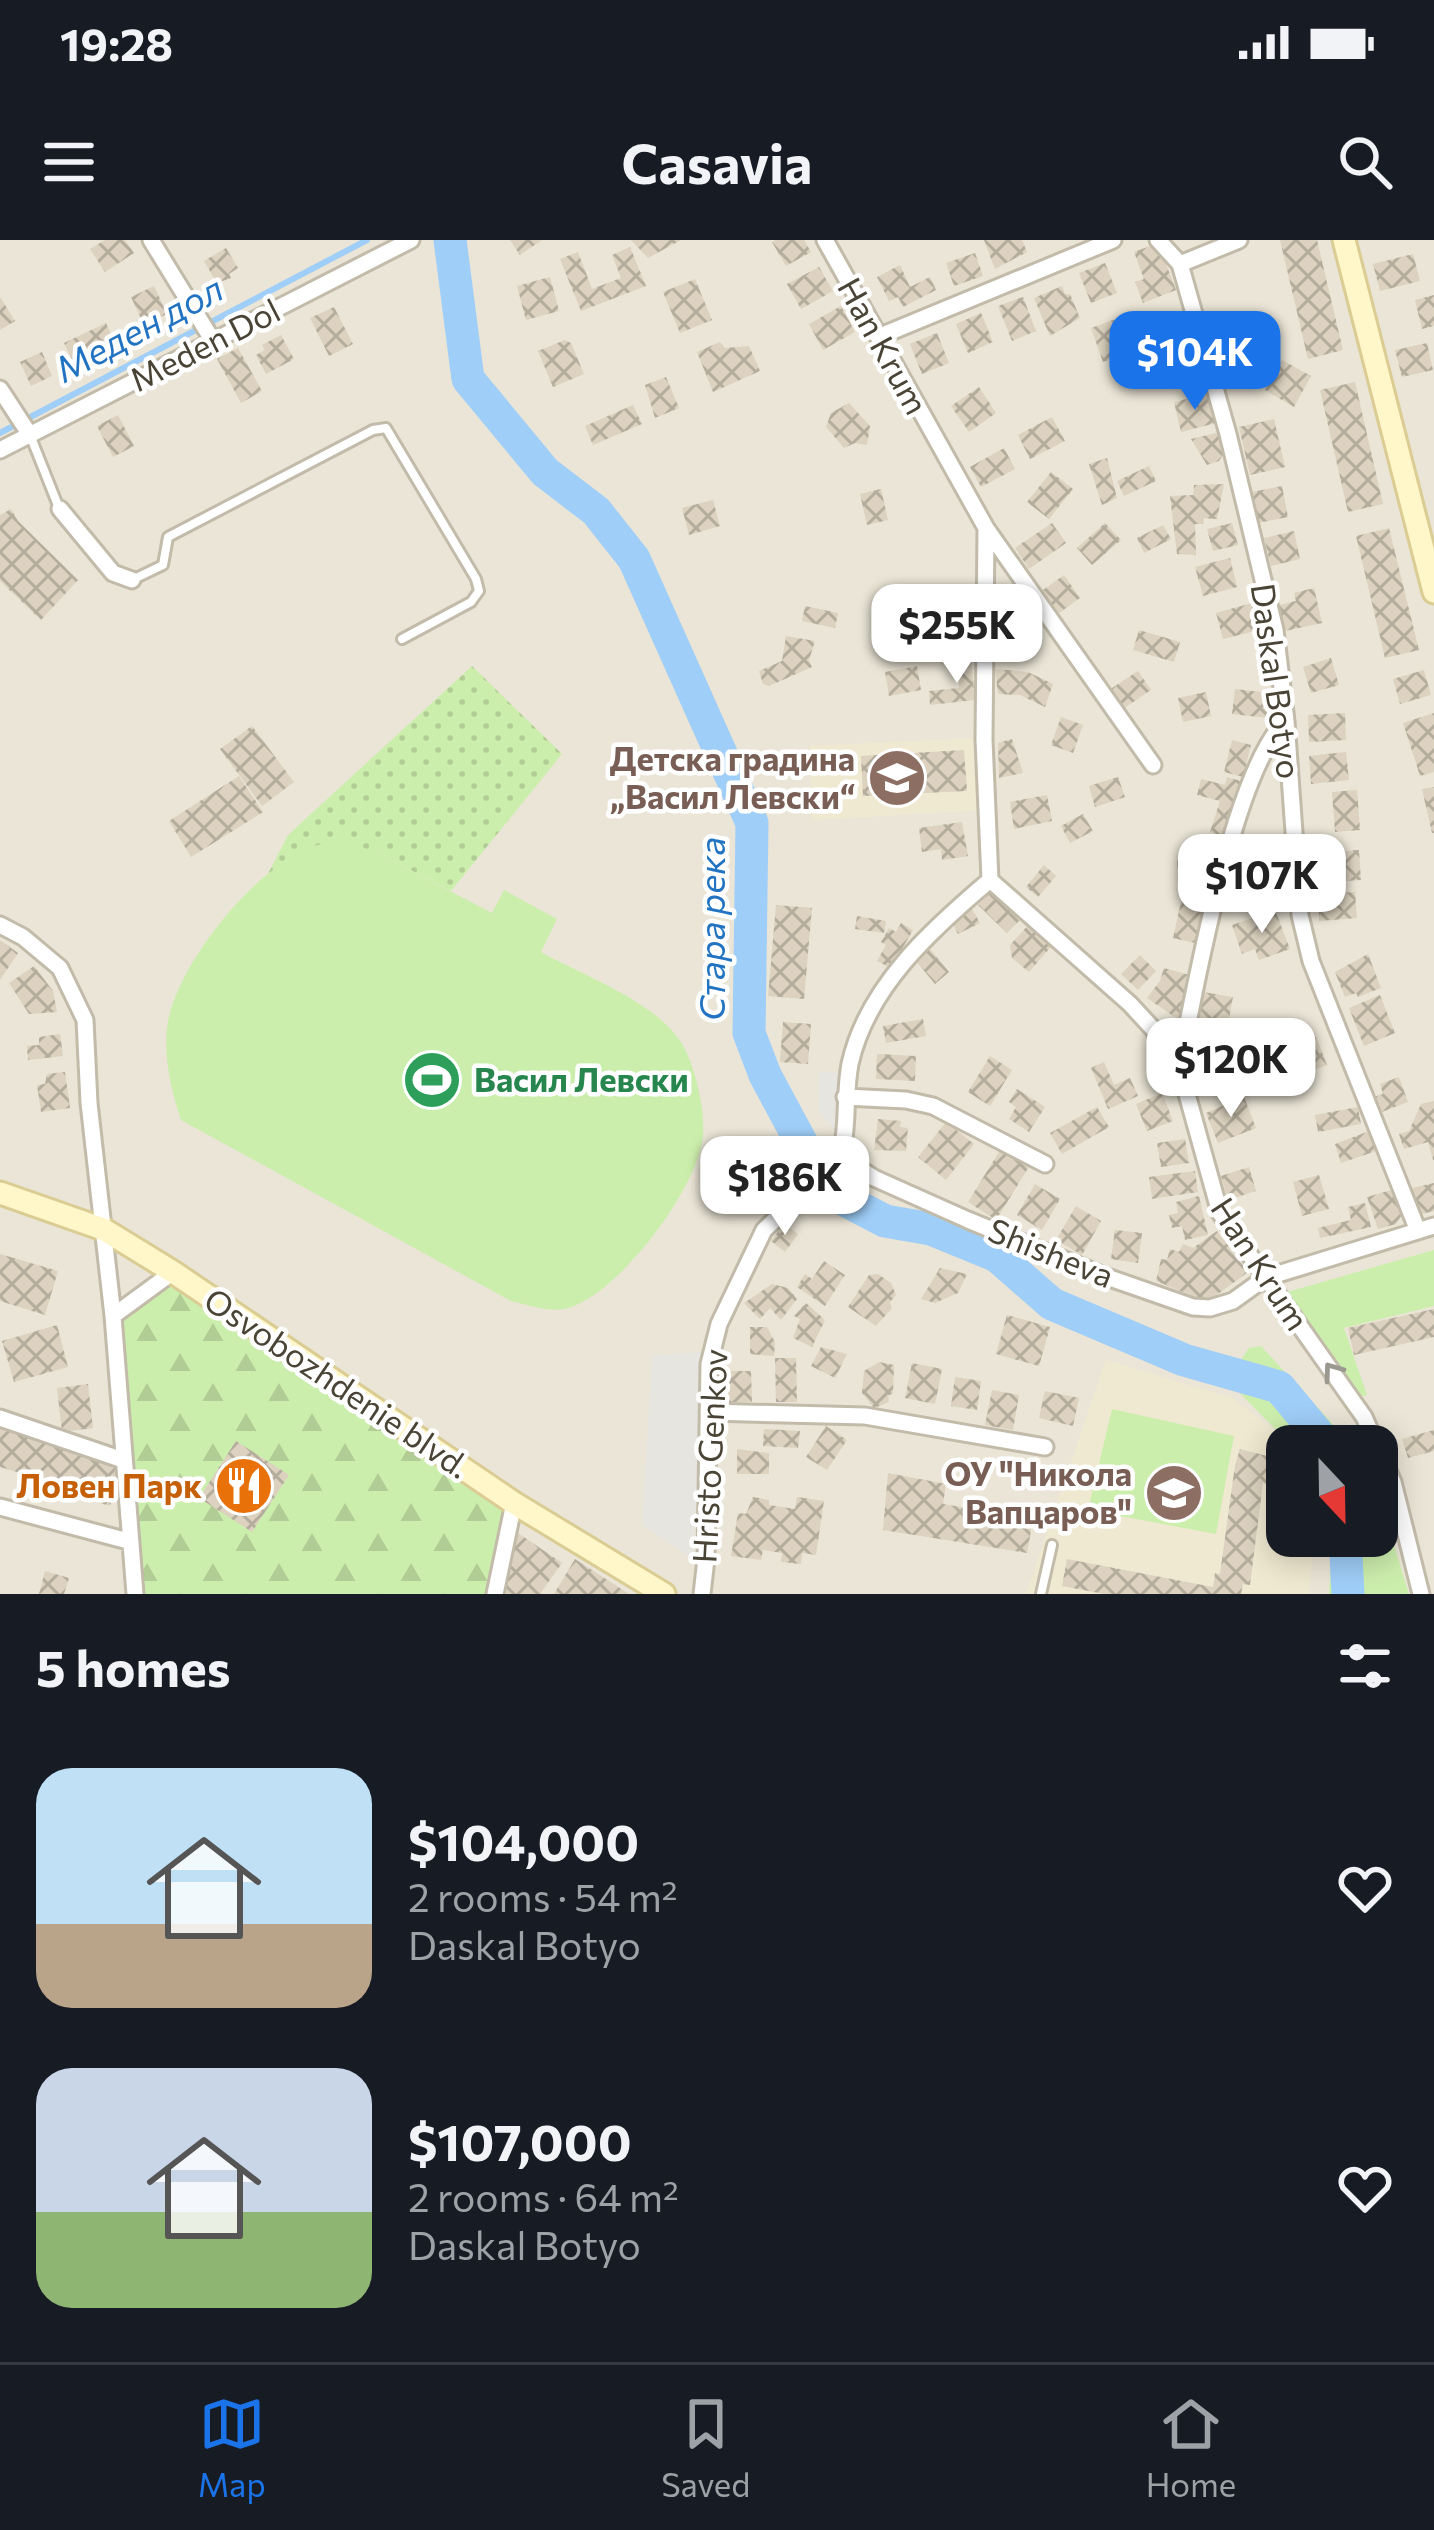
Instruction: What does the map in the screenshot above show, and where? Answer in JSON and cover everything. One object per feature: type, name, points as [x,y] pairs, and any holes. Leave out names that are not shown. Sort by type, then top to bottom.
[{"type":"main road","points":[[1344,240],[1434,592]]},
{"type":"main road","name":"Osvobozhdenie blvd.","points":[[0,1193],[103,1229],[514,1503],[664,1594]]},
{"type":"street","points":[[151,240],[208,332]]},
{"type":"street","name":"Meden Dol","points":[[0,450],[24,426],[208,332],[411,240]]},
{"type":"street","name":"Han Krum","points":[[825,240],[986,528],[1154,765]]},
{"type":"street","points":[[878,337],[1113,240]]},
{"type":"street","points":[[1158,240],[1180,264],[1239,240]]},
{"type":"street","name":"Daskal Botyo","points":[[1180,264],[1228,434],[1275,630],[1300,915],[1311,961],[1426,1228]]},
{"type":"street","points":[[0,389],[24,426]]},
{"type":"street","points":[[59,509],[113,572],[132,580]]},
{"type":"street","points":[[836,1161],[857,1036],[884,988],[939,923],[990,880],[984,740],[986,528]]},
{"type":"street","points":[[1174,1065],[1185,1038],[1233,837],[1260,756],[1272,733],[1286,721]]},
{"type":"street","name":"Han Krum","points":[[990,880],[1154,1030],[1195,1119],[1220,1214],[1364,1417],[1383,1451],[1425,1573],[1421,1594]]},
{"type":"street","points":[[0,925],[23,937],[60,968],[85,1020],[135,1594]]},
{"type":"street","points":[[845,1097],[933,1106],[1045,1164]]},
{"type":"street","name":"Shisheva","points":[[836,1161],[1104,1276],[1193,1307],[1232,1301],[1265,1278],[1426,1228]]},
{"type":"street","name":"Hristo Genkov","points":[[702,1594],[709,1364],[719,1324],[764,1230],[836,1161]]},
{"type":"street","points":[[113,1316],[173,1272]]},
{"type":"street","points":[[708,1412],[865,1416],[1045,1447]]},
{"type":"street","points":[[0,1418],[123,1460]]},
{"type":"street","points":[[495,1594],[514,1503]]},
{"type":"street","points":[[0,1507],[128,1541]]},
{"type":"lane","points":[[24,426],[59,509]]},
{"type":"lane","points":[[132,580],[164,565],[168,537],[373,430],[386,428],[476,579],[478,591],[470,602],[402,639]]},
{"type":"lane","points":[[1041,1594],[1052,1545]]},
{"type":"shaded area","points":[[0,240],[1434,240],[1434,1594],[0,1594]]},
{"type":"shaded area","name":"Детска градина „Васил Левски“","points":[[980,738],[985,810],[812,820],[810,746]]},
{"type":"shaded area","points":[[819,1072],[841,1073],[842,1139],[818,1111]]},
{"type":"shaded area","points":[[704,1352],[693,1559],[642,1525],[652,1355]]},
{"type":"shaded area","name":"ОУ \"Никола Вапцаров\"","points":[[1106,1360],[1232,1398],[1268,1425],[1266,1557],[1313,1557],[1309,1594],[1026,1594]]},
{"type":"green space","points":[[472,666],[562,754],[451,891],[374,851],[318,845],[268,874],[288,835]]},
{"type":"green space","name":"Васил Левски","points":[[346,843],[374,851],[492,913],[504,890],[557,919],[541,952],[640,1004],[673,1031],[684,1047],[703,1114],[698,1158],[652,1238],[585,1301],[558,1310],[511,1301],[181,1120],[170,1080],[166,1036],[171,1009],[193,962],[229,912],[272,870],[318,845]]},
{"type":"green space","points":[[1434,1250],[1434,1306],[1344,1328],[1367,1395],[1351,1399],[1277,1295]]},
{"type":"green space","points":[[173,1272],[514,1503],[495,1594],[135,1594],[113,1316]]},
{"type":"green space","points":[[1261,1346],[1334,1425],[1271,1425],[1227,1380],[1249,1348]]},
{"type":"green space","points":[[1112,1409],[1234,1436],[1216,1534],[1088,1510]]},
{"type":"green space","points":[[1331,1557],[1398,1557],[1409,1594],[1329,1594]]},
{"type":"building","points":[[105,240],[125,240],[134,253],[105,272],[90,249]]},
{"type":"building","points":[[510,240],[542,240],[520,255]]},
{"type":"building","points":[[631,240],[681,240],[648,258]]},
{"type":"building","points":[[804,240],[811,252],[786,266],[772,242]]},
{"type":"building","points":[[984,240],[1022,240],[1027,252],[995,269]]},
{"type":"building","points":[[1280,240],[1317,240],[1343,350],[1308,359]]},
{"type":"building","points":[[1158,243],[1176,290],[1143,303],[1135,282],[1144,279],[1134,252]]},
{"type":"building","points":[[630,247],[646,286],[581,311],[560,259],[578,252],[592,289],[621,278],[612,255]]},
{"type":"building","points":[[226,248],[238,268],[229,274],[231,278],[217,283],[204,261]]},
{"type":"building","points":[[975,253],[983,276],[954,286],[946,263]]},
{"type":"building","points":[[1413,254],[1420,281],[1380,291],[1373,264]]},
{"type":"building","points":[[1105,263],[1117,293],[1091,303],[1079,273]]},
{"type":"building","points":[[900,265],[910,287],[930,277],[936,290],[903,307],[898,297],[889,301],[877,277]]},
{"type":"building","points":[[819,267],[833,291],[801,309],[787,284]]},
{"type":"building","points":[[550,277],[559,311],[526,320],[517,286]]},
{"type":"building","points":[[695,279],[712,320],[680,333],[663,292]]},
{"type":"building","points":[[154,286],[167,314],[144,325],[131,297]]},
{"type":"building","points":[[1062,286],[1080,318],[1050,336],[1034,298]]},
{"type":"building","points":[[1434,295],[1434,326],[1422,329],[1415,300]]},
{"type":"building","points":[[0,297],[15,321],[0,330]]},
{"type":"building","points":[[1023,297],[1036,331],[1012,341],[998,306]]},
{"type":"building","points":[[841,306],[855,332],[823,350],[809,324]]},
{"type":"building","points":[[334,307],[353,344],[329,356],[310,318]]},
{"type":"building","points":[[981,313],[993,342],[968,353],[956,324]]},
{"type":"building","points":[[1121,317],[1133,351],[1103,362],[1091,328]]},
{"type":"building","points":[[106,323],[115,343],[74,364],[64,343]]},
{"type":"building","points":[[937,333],[949,363],[922,374],[910,344]]},
{"type":"building","points":[[281,335],[294,359],[266,374],[256,355],[265,350],[262,345]]},
{"type":"building","points":[[565,340],[571,343],[584,374],[553,387],[538,351]]},
{"type":"building","points":[[720,342],[725,348],[749,346],[760,371],[713,392],[697,352]]},
{"type":"building","points":[[1427,343],[1433,370],[1402,377],[1395,350]]},
{"type":"building","points":[[238,348],[262,391],[241,403],[217,359]]},
{"type":"building","points":[[1196,350],[1204,379],[1168,389],[1160,361]]},
{"type":"building","points":[[42,352],[52,376],[31,386],[20,362]]},
{"type":"building","points":[[1282,360],[1311,376],[1294,407],[1265,390]]},
{"type":"building","points":[[666,377],[679,408],[655,418],[645,385]]},
{"type":"building","points":[[1355,382],[1383,504],[1348,512],[1320,390]]},
{"type":"building","points":[[979,387],[996,413],[969,432],[951,406]]},
{"type":"building","points":[[1209,394],[1216,423],[1181,432],[1174,402]]},
{"type":"building","points":[[849,403],[870,426],[867,445],[844,448],[826,427],[831,413]]},
{"type":"building","points":[[633,405],[642,424],[593,445],[585,426]]},
{"type":"building","points":[[118,415],[134,446],[113,457],[97,426]]},
{"type":"building","points":[[1052,417],[1065,441],[1030,459],[1018,435]]},
{"type":"building","points":[[1274,419],[1285,467],[1250,475],[1239,427]]},
{"type":"building","points":[[1220,432],[1226,450],[1219,461],[1207,465],[1191,439]]},
{"type":"building","points":[[1004,448],[1015,469],[981,487],[970,467]]},
{"type":"building","points":[[1107,458],[1117,498],[1102,505],[1089,464]]},
{"type":"building","points":[[1149,466],[1156,481],[1124,496],[1117,481]]},
{"type":"building","points":[[1051,472],[1073,489],[1049,519],[1027,502]]},
{"type":"building","points":[[1224,484],[1217,519],[1204,518],[1203,524],[1195,524],[1196,555],[1177,554],[1170,496],[1193,495],[1194,485]]},
{"type":"building","points":[[1282,486],[1288,517],[1258,523],[1252,492]]},
{"type":"building","points":[[881,489],[888,520],[867,525],[860,494]]},
{"type":"building","points":[[713,500],[720,526],[689,535],[682,508]]},
{"type":"building","points":[[11,509],[78,580],[41,620],[0,581],[0,515]]},
{"type":"building","points":[[1052,523],[1066,543],[1029,569],[1015,548]]},
{"type":"building","points":[[1105,523],[1121,540],[1092,565],[1077,548]]},
{"type":"building","points":[[1232,523],[1238,545],[1213,551],[1207,529]]},
{"type":"building","points":[[1163,525],[1171,539],[1144,553],[1137,538]]},
{"type":"building","points":[[1389,528],[1419,650],[1385,658],[1356,536]]},
{"type":"building","points":[[1294,531],[1300,559],[1271,566],[1264,538]]},
{"type":"building","points":[[1230,558],[1237,587],[1203,596],[1195,567]]},
{"type":"building","points":[[1064,575],[1080,598],[1055,616],[1039,593]]},
{"type":"building","points":[[1019,582],[1036,614],[1022,625],[995,625],[988,606],[991,592]]},
{"type":"building","points":[[1314,588],[1322,623],[1285,631],[1279,605],[1296,601],[1294,593]]},
{"type":"building","points":[[1252,603],[1259,630],[1223,639],[1216,613]]},
{"type":"building","points":[[805,606],[838,613],[835,628],[802,621]]},
{"type":"building","points":[[1139,630],[1180,642],[1174,662],[1133,650]]},
{"type":"building","points":[[786,636],[815,641],[809,660],[812,667],[769,686],[763,684],[759,671],[782,661]]},
{"type":"building","points":[[971,657],[975,700],[930,705],[929,691],[959,688],[956,658]]},
{"type":"building","points":[[1331,658],[1339,685],[1311,693],[1303,667]]},
{"type":"building","points":[[917,666],[921,690],[889,696],[885,672]]},
{"type":"building","points":[[995,669],[1028,672],[1053,684],[1045,707],[1020,695],[998,694]]},
{"type":"building","points":[[1424,670],[1431,695],[1400,704],[1393,679]]},
{"type":"building","points":[[1138,671],[1151,690],[1123,709],[1109,690]]},
{"type":"building","points":[[1235,689],[1270,693],[1267,718],[1232,714]]},
{"type":"building","points":[[1206,692],[1211,716],[1183,722],[1178,698]]},
{"type":"building","points":[[1345,713],[1346,740],[1309,742],[1308,715]]},
{"type":"building","points":[[1434,713],[1434,772],[1420,776],[1403,723]]},
{"type":"building","points":[[1061,717],[1083,725],[1073,753],[1051,745]]},
{"type":"building","points":[[252,726],[294,782],[262,806],[220,749]]},
{"type":"building","points":[[1012,739],[1023,773],[999,778],[998,743]]},
{"type":"building","points":[[1232,740],[1251,745],[1243,777],[1224,772]]},
{"type":"building","points":[[964,750],[967,791],[863,796],[861,756]]},
{"type":"building","points":[[1346,752],[1349,780],[1311,784],[1309,756]]},
{"type":"building","points":[[239,776],[263,812],[191,857],[169,821]]},
{"type":"building","points":[[1118,777],[1125,797],[1095,807],[1089,786]]},
{"type":"building","points":[[1227,777],[1244,782],[1226,837],[1210,832],[1220,801],[1197,795],[1201,779],[1225,785]]},
{"type":"building","points":[[1434,787],[1434,833],[1432,833],[1422,789]]},
{"type":"building","points":[[1357,790],[1360,830],[1335,832],[1332,792]]},
{"type":"building","points":[[1047,795],[1052,821],[1014,829],[1010,802]]},
{"type":"building","points":[[1083,814],[1093,831],[1070,843],[1061,826]]},
{"type":"building","points":[[962,822],[968,856],[942,860],[941,849],[922,852],[919,828]]},
{"type":"building","points":[[1359,850],[1361,880],[1319,883],[1317,853]]},
{"type":"building","points":[[1177,856],[1208,856],[1208,881],[1177,882]]},
{"type":"building","points":[[1044,865],[1056,876],[1038,897],[1026,887]]},
{"type":"building","points":[[1257,877],[1283,879],[1281,899],[1255,897]]},
{"type":"building","points":[[992,891],[1021,919],[1007,933],[978,905]]},
{"type":"building","points":[[1355,892],[1357,918],[1319,921],[1318,894]]},
{"type":"building","points":[[1182,897],[1204,902],[1195,943],[1173,938]]},
{"type":"building","points":[[776,905],[812,908],[804,999],[768,996]]},
{"type":"building","points":[[971,907],[980,923],[958,934],[950,918]]},
{"type":"building","points":[[1275,910],[1290,949],[1259,960],[1255,949],[1242,954],[1232,925]]},
{"type":"building","points":[[857,916],[886,921],[884,933],[855,929]]},
{"type":"building","points":[[1031,922],[1055,942],[1029,972],[1012,958],[1010,945]]},
{"type":"building","points":[[901,923],[913,930],[891,968],[877,961],[886,945],[881,942],[889,928],[896,932]]},
{"type":"building","points":[[0,940],[18,953],[0,980]]},
{"type":"building","points":[[930,949],[949,972],[935,984],[916,961]]},
{"type":"building","points":[[1368,954],[1381,988],[1345,997],[1335,972]]},
{"type":"building","points":[[1140,955],[1156,971],[1138,990],[1121,974]]},
{"type":"building","points":[[34,966],[53,991],[57,1012],[29,1014],[9,983]]},
{"type":"building","points":[[1164,968],[1193,976],[1182,1022],[1147,998]]},
{"type":"building","points":[[1203,992],[1233,997],[1228,1024],[1199,1019]]},
{"type":"building","points":[[1380,995],[1395,1033],[1364,1046],[1349,1008]]},
{"type":"building","points":[[923,1019],[926,1036],[886,1043],[883,1026]]},
{"type":"building","points":[[783,1022],[811,1024],[808,1064],[780,1062]]},
{"type":"building","points":[[60,1034],[63,1056],[28,1060],[27,1046],[39,1045],[39,1037]]},
{"type":"building","points":[[1316,1037],[1327,1065],[1298,1076],[1287,1048]]},
{"type":"building","points":[[1217,1043],[1222,1064],[1199,1068],[1195,1048]]},
{"type":"building","points":[[877,1054],[916,1056],[915,1081],[876,1079]]},
{"type":"building","points":[[990,1056],[1012,1070],[990,1106],[968,1092]]},
{"type":"building","points":[[1104,1062],[1114,1085],[1130,1078],[1138,1096],[1108,1109],[1091,1068]]},
{"type":"building","points":[[1251,1067],[1259,1087],[1229,1099],[1221,1079]]},
{"type":"building","points":[[65,1072],[70,1108],[41,1112],[37,1085],[45,1084],[47,1074]]},
{"type":"building","points":[[1399,1077],[1408,1102],[1379,1113],[1374,1097],[1383,1094],[1380,1084]]},
{"type":"building","points":[[1017,1089],[1045,1107],[1029,1132],[1009,1119],[1016,1107],[1009,1102]]},
{"type":"building","points":[[1162,1093],[1173,1121],[1147,1131],[1136,1104]]},
{"type":"building","points":[[1244,1097],[1256,1128],[1218,1143],[1206,1113]]},
{"type":"building","points":[[1434,1101],[1433,1160],[1428,1142],[1404,1149],[1399,1134],[1409,1131],[1421,1104]]},
{"type":"building","points":[[1097,1107],[1109,1127],[1062,1154],[1050,1133]]},
{"type":"building","points":[[1358,1107],[1361,1124],[1318,1132],[1315,1115]]},
{"type":"building","points":[[878,1119],[901,1121],[900,1127],[908,1128],[906,1151],[874,1150]]},
{"type":"building","points":[[946,1122],[974,1144],[946,1180],[918,1157]]},
{"type":"building","points":[[1372,1130],[1379,1150],[1341,1163],[1335,1144]]},
{"type":"building","points":[[1185,1139],[1189,1163],[1161,1167],[1157,1143]]},
{"type":"building","points":[[1002,1147],[1030,1165],[996,1220],[968,1202]]},
{"type":"building","points":[[1249,1167],[1256,1191],[1228,1200],[1221,1176]]},
{"type":"building","points":[[1195,1171],[1198,1192],[1152,1199],[1149,1177]]},
{"type":"building","points":[[1319,1175],[1329,1209],[1302,1216],[1293,1182]]},
{"type":"building","points":[[1434,1183],[1434,1211],[1417,1215],[1412,1188]]},
{"type":"building","points":[[1035,1184],[1060,1199],[1042,1230],[1017,1215]]},
{"type":"building","points":[[1398,1188],[1405,1210],[1396,1224],[1378,1229],[1367,1197]]},
{"type":"building","points":[[1199,1196],[1208,1235],[1185,1240],[1182,1226],[1172,1228],[1169,1215],[1178,1213],[1176,1202]]},
{"type":"building","points":[[1365,1203],[1371,1227],[1320,1238],[1318,1228],[1351,1220],[1348,1207]]},
{"type":"building","points":[[1076,1206],[1101,1221],[1082,1255],[1056,1240]]},
{"type":"building","points":[[784,1224],[798,1234],[785,1252],[771,1241]]},
{"type":"building","points":[[1115,1230],[1142,1233],[1138,1263],[1111,1259]]},
{"type":"building","points":[[1217,1231],[1248,1272],[1207,1302],[1156,1281],[1161,1259],[1167,1260],[1170,1249],[1179,1252],[1183,1244],[1193,1248]]},
{"type":"building","points":[[0,1254],[58,1271],[45,1315],[0,1301]]},
{"type":"building","points":[[824,1261],[845,1275],[825,1306],[797,1287],[805,1274],[812,1279]]},
{"type":"building","points":[[940,1268],[967,1274],[958,1293],[935,1303],[921,1299]]},
{"type":"building","points":[[878,1274],[891,1283],[896,1295],[890,1302],[892,1308],[876,1326],[848,1307],[869,1275]]},
{"type":"building","points":[[772,1284],[788,1288],[797,1299],[781,1320],[770,1308],[760,1319],[744,1303]]},
{"type":"building","points":[[806,1303],[825,1320],[812,1347],[793,1338],[800,1319],[794,1316]]},
{"type":"building","points":[[1434,1309],[1434,1337],[1354,1355],[1348,1328]]},
{"type":"building","points":[[1007,1315],[1050,1327],[1039,1366],[996,1354]]},
{"type":"building","points":[[57,1325],[68,1367],[14,1382],[2,1341]]},
{"type":"building","points":[[750,1327],[767,1327],[775,1342],[774,1356],[750,1354]]},
{"type":"building","points":[[821,1347],[847,1354],[835,1378],[811,1366]]},
{"type":"building","points":[[775,1358],[796,1358],[797,1402],[776,1402]]},
{"type":"building","points":[[879,1362],[894,1365],[893,1393],[889,1402],[874,1408],[862,1393],[864,1371]]},
{"type":"building","points":[[912,1363],[942,1369],[935,1404],[905,1398]]},
{"type":"building","points":[[717,1371],[751,1371],[752,1402],[724,1402],[717,1395]]},
{"type":"building","points":[[955,1377],[981,1381],[977,1410],[951,1406]]},
{"type":"building","points":[[88,1384],[93,1428],[62,1432],[57,1388]]},
{"type":"building","points":[[992,1390],[1019,1395],[1013,1430],[985,1425]]},
{"type":"building","points":[[1045,1391],[1079,1398],[1073,1426],[1039,1418]]},
{"type":"building","points":[[826,1426],[847,1440],[827,1470],[806,1457]]},
{"type":"building","points":[[0,1427],[121,1466],[110,1506],[48,1488],[50,1482],[0,1467]]},
{"type":"building","points":[[764,1429],[800,1431],[798,1448],[763,1446]]},
{"type":"building","points":[[1434,1430],[1434,1451],[1408,1458],[1402,1439]]},
{"type":"building","name":"Ловен Парк","points":[[236,1441],[289,1475],[252,1532],[199,1498]]},
{"type":"building","points":[[737,1449],[769,1453],[769,1474],[737,1474]]},
{"type":"building","points":[[1240,1449],[1266,1456],[1250,1585],[1243,1584],[1241,1594],[1104,1594],[1062,1586],[1067,1559],[1213,1587],[1215,1573],[1220,1574]]},
{"type":"building","points":[[888,1473],[946,1484],[943,1504],[1033,1519],[1027,1553],[883,1530]]},
{"type":"building","points":[[753,1497],[795,1509],[797,1497],[824,1501],[816,1555],[802,1553],[801,1564],[781,1562],[782,1553],[763,1550],[761,1560],[731,1556],[738,1513],[746,1514]]},
{"type":"building","points":[[515,1531],[562,1563],[540,1594],[502,1594]]},
{"type":"building","points":[[575,1559],[629,1594],[554,1594]]},
{"type":"building","points":[[45,1571],[69,1578],[64,1594],[39,1594]]},
{"type":"waterway","name":"Меден дол","points":[[0,433],[367,240]]},
{"type":"waterway","name":"Стара река","points":[[450,240],[468,379],[545,472],[596,511],[634,559],[752,823],[749,1033],[765,1075],[815,1168],[839,1197],[885,1221],[931,1229],[997,1256],[1052,1304],[1184,1360],[1279,1387],[1311,1425]]},
{"type":"waterway","name":"Стара река","points":[[1346,1557],[1348,1594]]},
{"type":"place","name":"Детска градина „Васил Левски“","points":[[897,778]]},
{"type":"place","name":"Васил Левски","points":[[432,1080]]},
{"type":"place","name":"Ловен Парк","points":[[244,1486]]},
{"type":"place","name":"ОУ \"Никола Вапцаров\"","points":[[1174,1493]]}]
